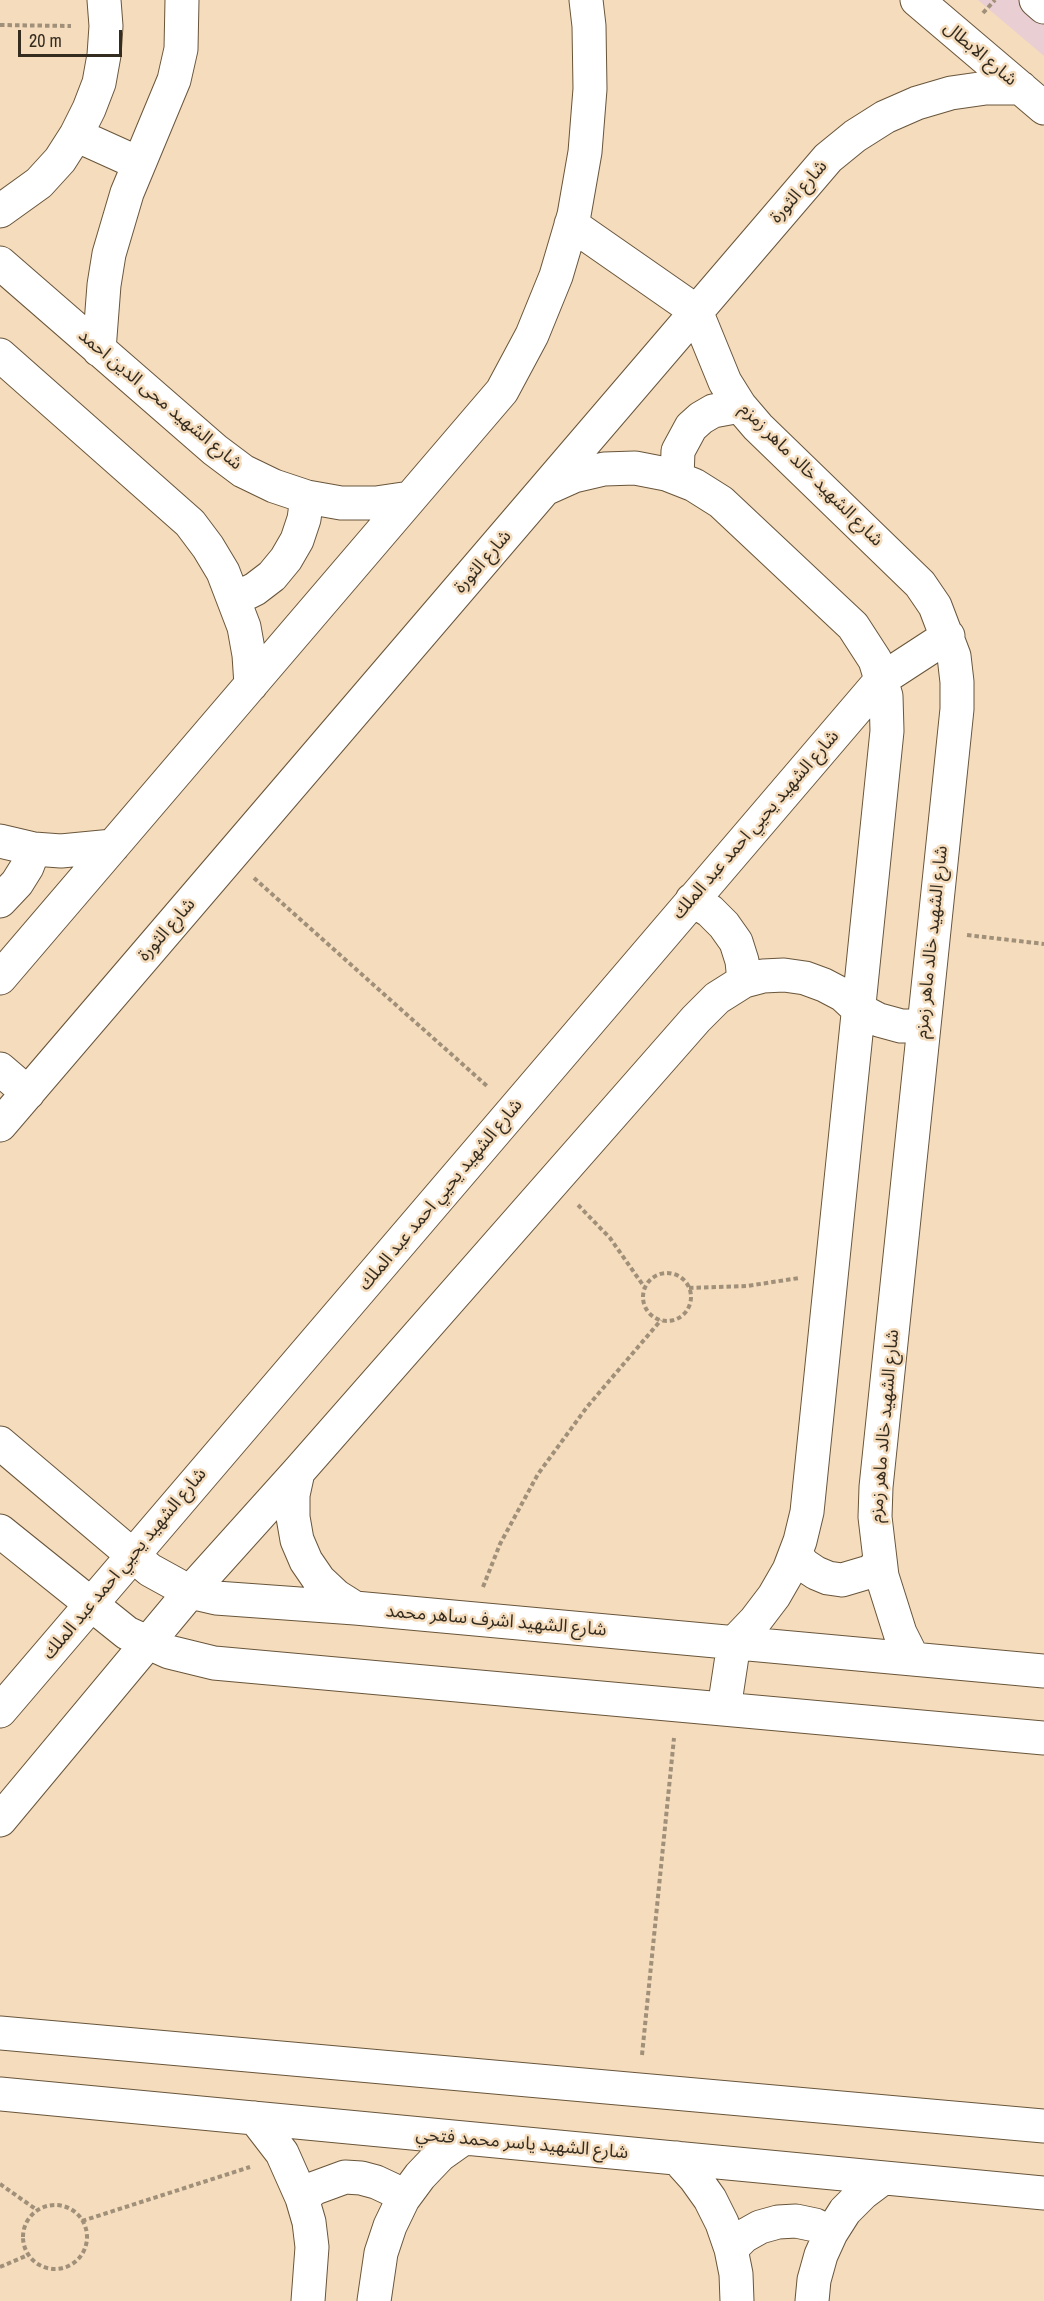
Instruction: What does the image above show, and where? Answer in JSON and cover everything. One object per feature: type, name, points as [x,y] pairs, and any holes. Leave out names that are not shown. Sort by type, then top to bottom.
[{"type":"street","points":[[99,350],[109,254],[138,163],[174,80],[181,49],[182,0]]},
{"type":"street","points":[[0,978],[502,391],[536,325],[556,276],[571,224],[585,152],[590,89],[589,26],[586,0]]},
{"type":"street","name":"شارع الابطال","points":[[917,0],[1033,98]]},
{"type":"street","points":[[1036,0],[1044,7]]},
{"type":"street","points":[[0,211],[39,183],[60,160],[76,135],[99,82],[104,55],[105,13]]},
{"type":"street","name":"شارع الثورة","points":[[0,1125],[828,158],[855,136],[885,117],[928,99],[986,88],[1033,98]]},
{"type":"street","points":[[76,135],[138,163]]},
{"type":"street","points":[[571,224],[696,311]]},
{"type":"street","name":"شارع الشهيد محى الدين احمد","points":[[0,264],[215,450],[243,471],[274,486],[307,497],[341,503],[376,503],[411,498]]},
{"type":"street","name":"شارع الشهيد خالد ماهر زمزم","points":[[696,311],[725,382],[740,406],[758,427],[920,584],[935,606],[954,656],[957,709],[876,1487],[875,1517],[880,1564],[890,1605],[913,1659]]},
{"type":"street","points":[[0,355],[190,523],[218,564],[235,599],[244,627],[251,684]]},
{"type":"street","points":[[677,478],[678,451],[691,427],[713,411],[740,406]]},
{"type":"street","points":[[546,489],[574,476],[604,469],[635,468],[666,474],[694,485],[721,502],[853,626],[875,660],[886,696],[886,731],[807,1512],[789,1570],[774,1596],[734,1643],[724,1709]]},
{"type":"street","points":[[235,599],[255,589],[272,576],[286,559],[297,540],[304,519],[307,497]]},
{"type":"street","name":"شارع الشهيد يحيي احمد عبد الملك","points":[[0,1711],[882,679],[948,636]]},
{"type":"street","points":[[0,841],[34,849],[69,851],[113,846]]},
{"type":"street","points":[[0,901],[17,884],[34,849]]},
{"type":"street","points":[[692,900],[710,911],[736,942],[742,961],[744,981]]},
{"type":"street","points":[[0,1820],[190,1592],[717,998],[744,981],[763,976],[784,975],[805,978],[824,985],[843,995],[858,1009],[879,1020],[901,1026],[924,1026]]},
{"type":"street","points":[[0,1069],[28,1093]]},
{"type":"street","name":"شارع الشهيد اشرف ساهر محمد","points":[[0,1443],[150,1570],[190,1592],[216,1598],[355,1608],[1044,1671]]},
{"type":"street","points":[[298,1472],[293,1495],[293,1517],[302,1551],[319,1580],[336,1596],[355,1608]]},
{"type":"street","points":[[0,1531],[127,1633],[147,1644],[192,1659],[237,1666],[1044,1738]]},
{"type":"street","points":[[795,1554],[804,1565],[816,1573],[835,1579],[856,1577],[880,1564]]},
{"type":"street","points":[[0,2033],[1044,2126]]},
{"type":"street","name":"شارع الشهيد ياسر محمد فتحي","points":[[0,2094],[1044,2193]]},
{"type":"street","points":[[255,2118],[282,2153],[302,2198],[309,2222],[312,2247],[306,2300]]},
{"type":"street","points":[[374,2301],[381,2253],[390,2226],[403,2199],[440,2155],[464,2138]]},
{"type":"street","points":[[676,2158],[695,2178],[710,2199],[722,2223],[731,2248],[736,2274],[736,2301]]},
{"type":"street","points":[[302,2198],[315,2188],[345,2177],[376,2182],[391,2189],[403,2199]]},
{"type":"street","points":[[812,2301],[814,2280],[821,2255],[831,2233],[845,2211],[883,2178]]},
{"type":"street","points":[[731,2248],[744,2236],[760,2227],[778,2222],[796,2221],[814,2224],[831,2233]]},
{"type":"path","points":[[0,25],[105,13]]},
{"type":"path","points":[[230,856],[513,1110]]},
{"type":"path","points":[[933,932],[1044,944]]},
{"type":"path","points":[[551,1183],[597,1223],[645,1288]]},
{"type":"path","points":[[689,1288],[747,1286],[795,1279],[832,1270]]},
{"type":"path","points":[[667,1273],[676,1275],[684,1280],[689,1288],[691,1296],[685,1313],[670,1321],[653,1317],[644,1304],[645,1288],[650,1280],[658,1275],[667,1273]]},
{"type":"path","points":[[474,1619],[500,1544],[538,1474],[587,1407],[661,1320]]},
{"type":"path","points":[[638,2089],[677,1705]]},
{"type":"path","points":[[82,2220],[212,2181],[282,2153]]},
{"type":"path","points":[[0,2184],[37,2210]]},
{"type":"path","points":[[57,2205],[66,2207],[76,2212],[82,2220],[87,2242],[77,2261],[68,2267],[46,2268],[36,2263],[28,2255],[24,2246],[24,2227],[37,2210],[57,2205]]},
{"type":"path","points":[[0,2267],[28,2255]]},
{"type":"shaded area","points":[[978,0],[1044,0],[1044,56]]}]
